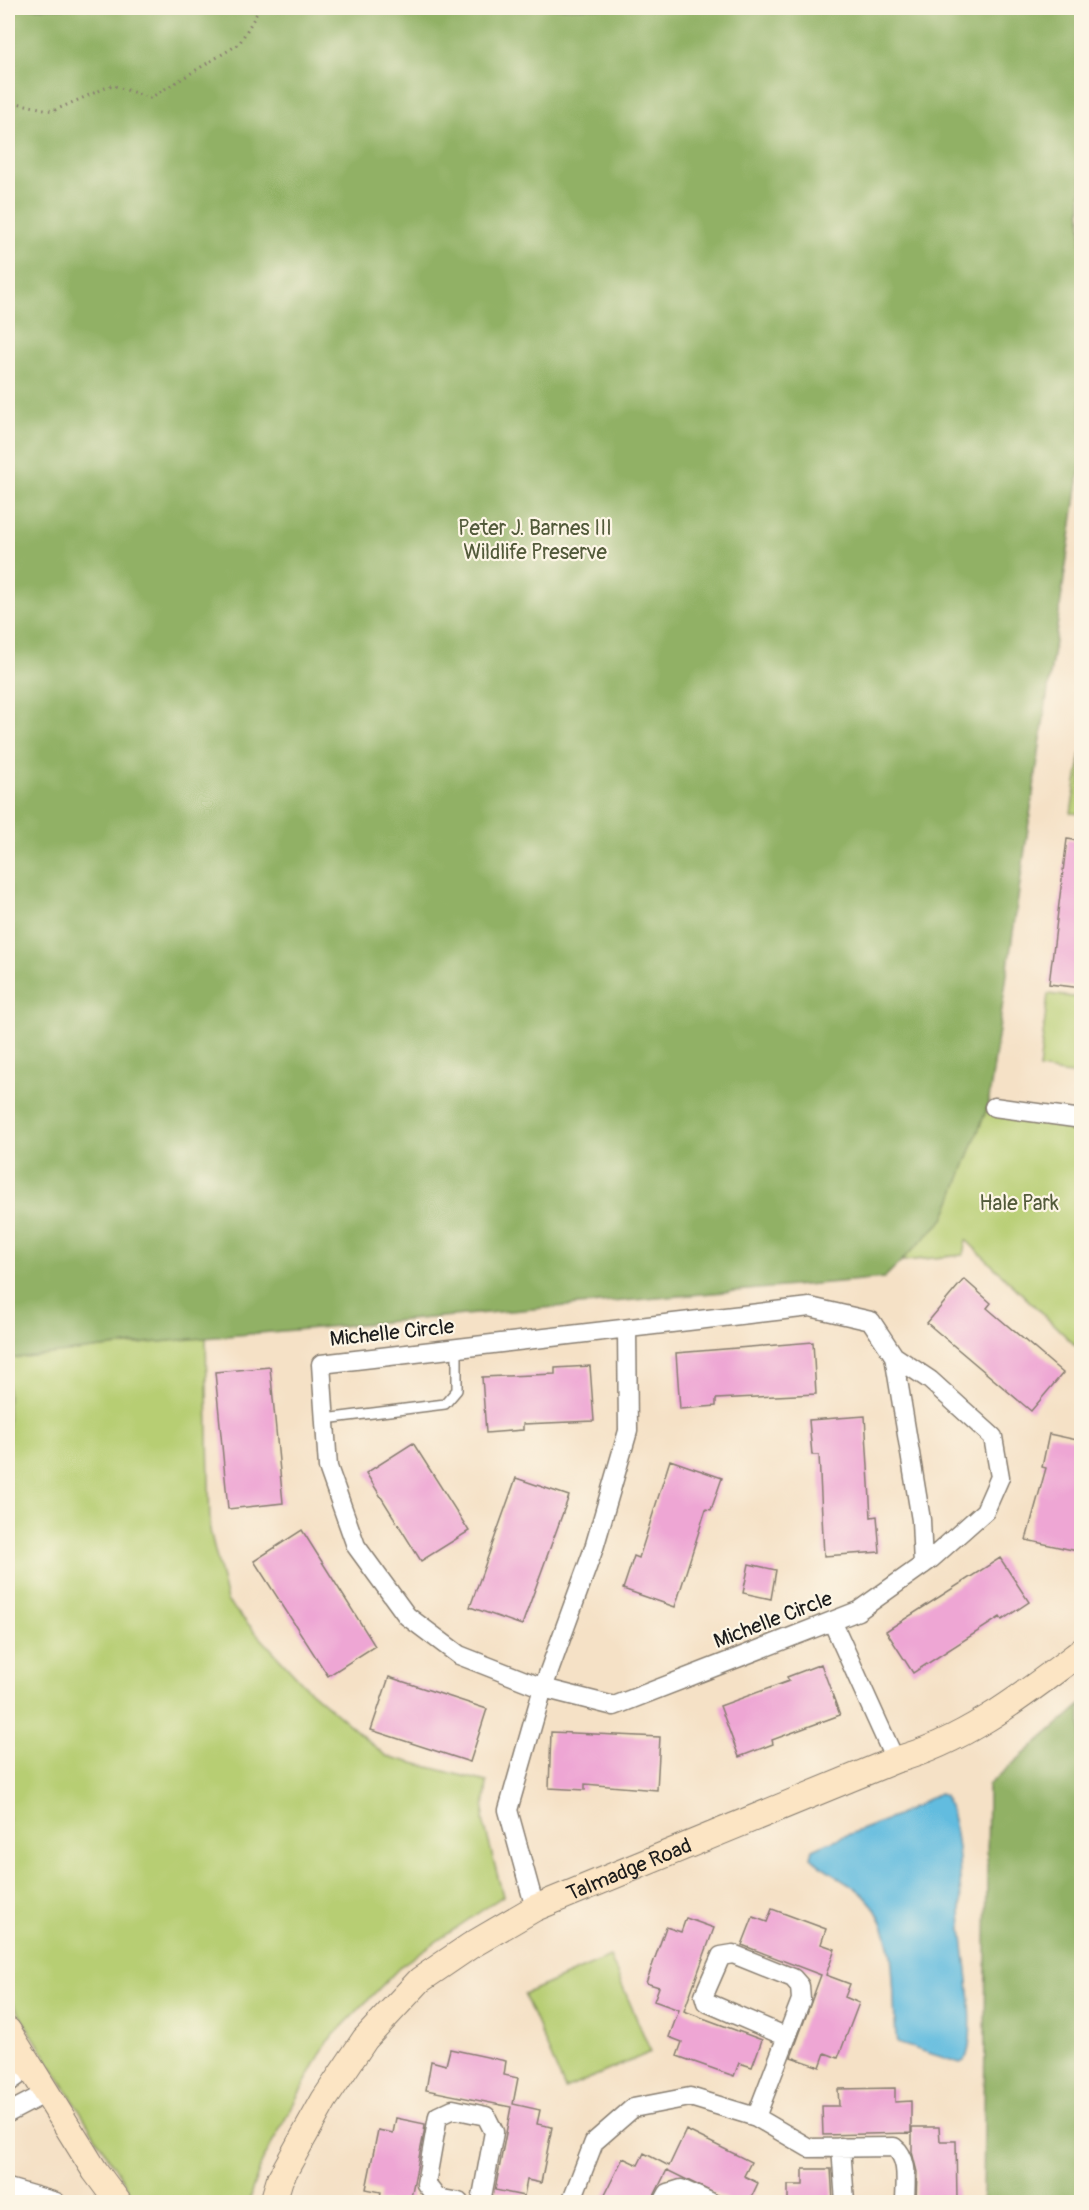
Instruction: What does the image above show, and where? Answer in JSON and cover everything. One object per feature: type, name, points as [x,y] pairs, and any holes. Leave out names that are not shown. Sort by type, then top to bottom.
[{"type":"street","points":[[994,1107],[1082,1119]]},
{"type":"street","name":"Michelle Circle","points":[[810,1307],[871,1321],[894,1356],[930,1380],[993,1437],[1000,1477],[985,1511],[923,1565],[858,1611],[614,1706],[543,1688],[459,1655],[407,1616],[357,1546],[328,1467],[321,1364],[457,1348],[810,1307]]},
{"type":"street","points":[[535,1908],[507,1810],[543,1688],[594,1548],[628,1431],[627,1329]]},
{"type":"street","name":"Michelle Circle","points":[[894,1356],[921,1520],[923,1565]]},
{"type":"street","points":[[832,1621],[895,1760]]},
{"type":"street","name":"Talmadge Road","points":[[257,2202],[277,2191],[324,2100],[364,2038],[420,1980],[470,1946],[535,1908],[895,1760],[926,1752],[996,1712],[1082,1651]]},
{"type":"street","points":[[756,2117],[787,2037],[801,2000],[800,1986],[793,1978],[733,1954],[721,1956],[704,1995],[706,2002],[787,2037]]},
{"type":"street","points":[[8,2031],[94,2171],[110,2202]]},
{"type":"street","points":[[8,2083],[30,2067]]},
{"type":"street","points":[[8,2113],[46,2093]]},
{"type":"street","points":[[571,2202],[594,2142],[633,2108],[690,2097],[756,2117],[809,2148],[886,2145],[901,2152],[904,2161],[905,2202]]},
{"type":"street","points":[[459,2202],[437,2198],[426,2184],[438,2116],[453,2109],[486,2116],[494,2132],[481,2202]]},
{"type":"street","points":[[841,2147],[845,2202]]},
{"type":"street","points":[[94,2171],[118,2202]]},
{"type":"street","points":[[8,2188],[56,2202]]},
{"type":"street","points":[[663,2202],[668,2193],[681,2189],[710,2202]]},
{"type":"lane","points":[[324,1419],[446,1404],[457,1390],[457,1348]]},
{"type":"path","points":[[8,101],[53,111],[112,85],[150,98],[239,44],[260,8]]},
{"type":"green space","name":"Peter J. Barnes III Wildlife Preserve","points":[[8,8],[1081,8],[988,1106],[1081,1119],[1081,1351],[966,1240],[963,1255],[69,1346],[72,1351],[206,1337],[210,1530],[227,1601],[307,1688],[386,1756],[487,1782],[483,1820],[503,1896],[402,1965],[327,2042],[262,2162],[248,2202],[144,2202],[130,2192],[8,1996]]},
{"type":"green space","name":"Peter J. Barnes III Wildlife Preserve","points":[[8,8],[1081,8],[1081,461],[988,1106],[944,1219],[884,1278],[136,1344],[8,1359]]},
{"type":"green space","points":[[1081,753],[1081,814],[1071,813]]},
{"type":"green space","points":[[1048,994],[1081,998],[1081,1076],[1039,1069]]},
{"type":"green space","points":[[1081,1705],[1081,2202],[983,2202],[988,1785]]},
{"type":"green space","points":[[610,1957],[651,2052],[565,2089],[524,1994]]},
{"type":"water","points":[[939,1793],[945,1796],[955,1828],[971,2014],[969,2048],[965,2061],[960,2063],[897,2043],[890,1952],[880,1918],[864,1895],[811,1857],[813,1849],[897,1816]]},
{"type":"building","points":[[1067,839],[1082,841],[1082,988],[1049,984]]},
{"type":"building","points":[[964,1279],[991,1303],[987,1308],[1063,1373],[1031,1411],[927,1323]]},
{"type":"building","points":[[813,1342],[816,1394],[716,1399],[716,1406],[680,1409],[676,1353]]},
{"type":"building","points":[[590,1366],[594,1421],[523,1424],[523,1430],[486,1433],[482,1377],[555,1374],[555,1368]]},
{"type":"building","points":[[270,1367],[283,1503],[228,1509],[215,1372]]},
{"type":"building","points":[[865,1416],[871,1517],[877,1516],[880,1552],[824,1556],[819,1455],[812,1455],[809,1420]]},
{"type":"building","points":[[1049,1434],[1082,1441],[1082,1552],[1026,1540],[1046,1468],[1042,1467]]},
{"type":"building","points":[[413,1443],[469,1531],[421,1561],[366,1473]]},
{"type":"building","points":[[670,1460],[722,1478],[711,1510],[706,1509],[675,1607],[623,1589],[634,1556],[639,1558]]},
{"type":"building","points":[[516,1478],[569,1496],[522,1625],[470,1607]]},
{"type":"building","points":[[302,1530],[375,1646],[328,1676],[254,1561]]},
{"type":"building","points":[[1000,1558],[1029,1602],[1002,1620],[1000,1617],[913,1673],[886,1631]]},
{"type":"building","points":[[749,1564],[776,1570],[771,1599],[743,1593]]},
{"type":"building","points":[[821,1664],[840,1715],[772,1740],[773,1744],[739,1757],[720,1706],[789,1681],[787,1677]]},
{"type":"building","points":[[389,1677],[487,1709],[470,1762],[371,1730]]},
{"type":"building","points":[[551,1732],[660,1737],[657,1790],[585,1784],[585,1790],[549,1788]]},
{"type":"building","points":[[772,1909],[826,1929],[821,1944],[835,1949],[826,1975],[850,1984],[845,1997],[859,2003],[838,2058],[825,2053],[820,2067],[791,2057],[821,1975],[742,1945],[753,1917],[767,1922]]},
{"type":"building","points":[[686,1918],[714,1928],[684,2011],[762,2040],[752,2067],[739,2063],[734,2076],[677,2056],[682,2042],[669,2037],[679,2010],[654,2001],[659,1987],[646,1983],[666,1927],[681,1932]]},
{"type":"building","points":[[450,2049],[506,2061],[504,2075],[518,2078],[513,2104],[540,2110],[537,2124],[552,2127],[541,2183],[527,2180],[524,2196],[495,2190],[511,2107],[426,2090],[431,2061],[446,2065]]},
{"type":"building","points":[[895,2088],[895,2102],[911,2101],[911,2133],[823,2135],[822,2106],[839,2106],[838,2089]]},
{"type":"building","points":[[396,2118],[425,2124],[424,2133],[410,2202],[379,2202],[381,2192],[366,2189],[378,2130],[393,2133]]},
{"type":"building","points":[[912,2127],[939,2127],[940,2141],[956,2141],[957,2199],[944,2200],[944,2202],[916,2202],[917,2172],[912,2152]]},
{"type":"building","points":[[686,2130],[751,2162],[744,2176],[758,2183],[749,2202],[732,2202],[667,2170],[651,2202],[601,2202],[623,2158],[638,2165],[644,2153],[669,2166]]},
{"type":"building","points":[[803,2169],[831,2169],[833,2202],[788,2202],[788,2185],[803,2185]]},
{"type":"park label","name":"Hale Park","points":[[1019,1203]]}]
